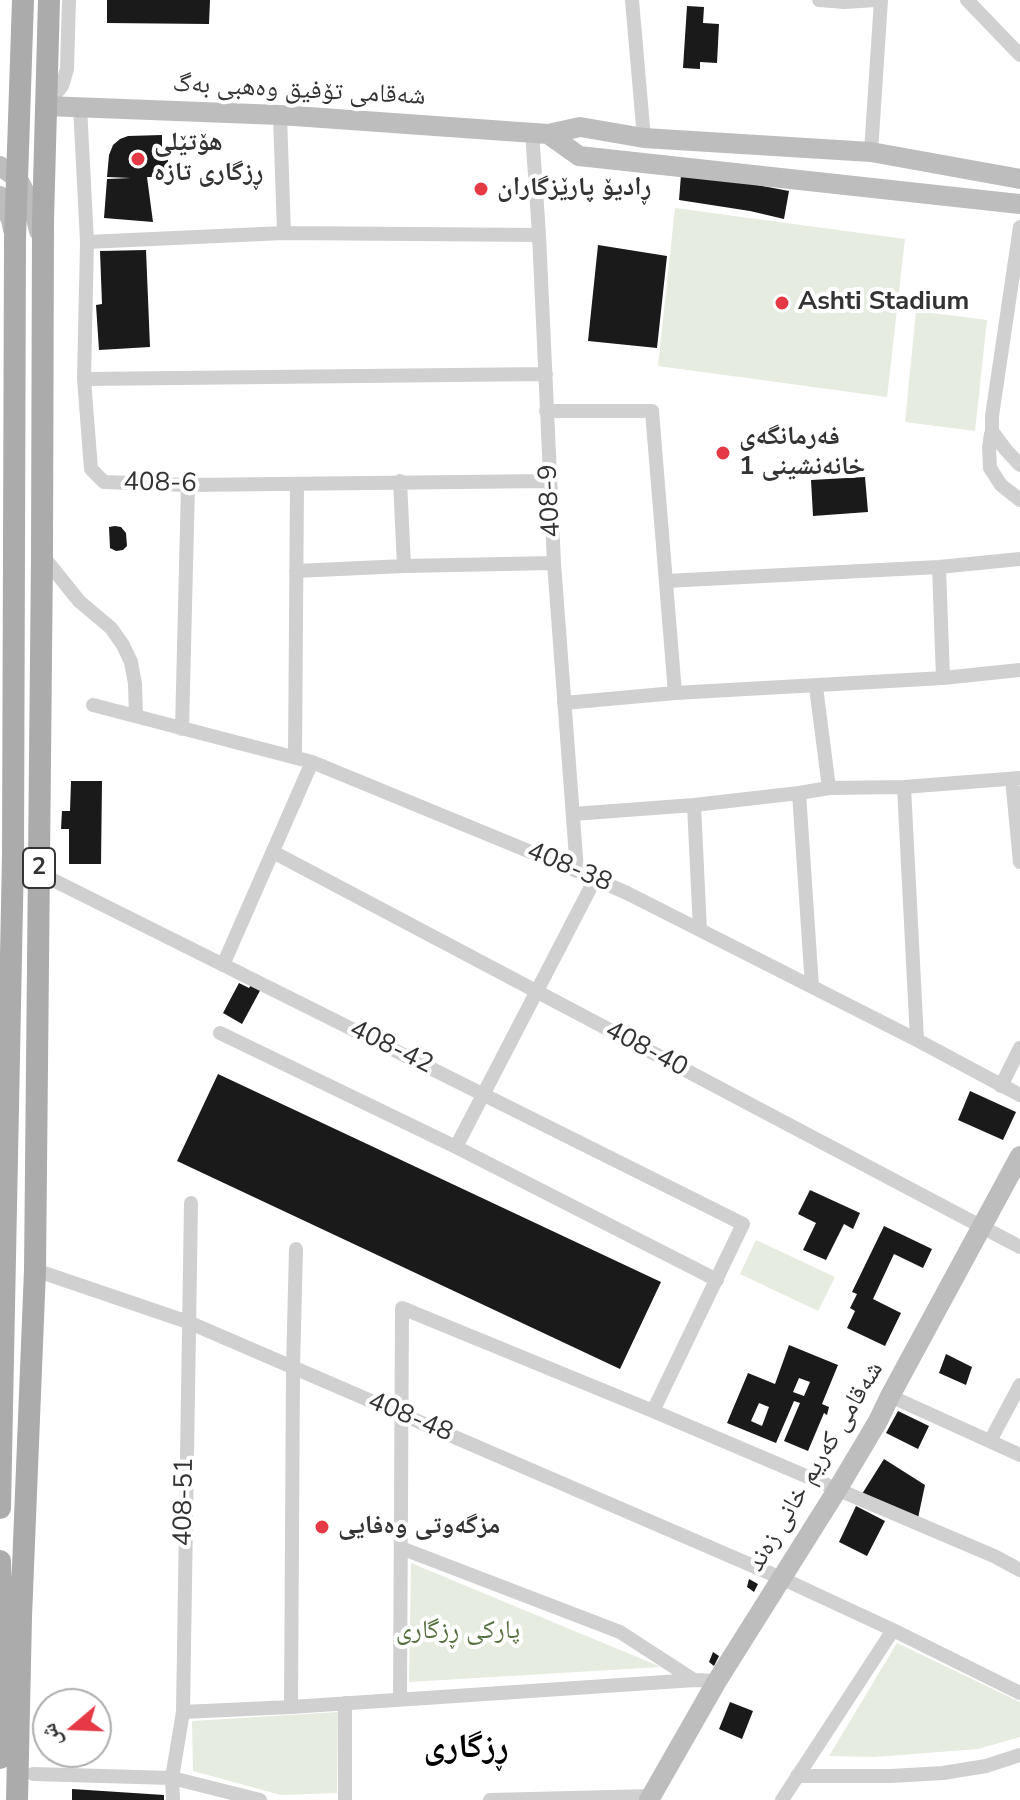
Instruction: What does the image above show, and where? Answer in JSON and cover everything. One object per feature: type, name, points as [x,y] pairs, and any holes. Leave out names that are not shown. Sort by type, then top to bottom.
[{"type":"main road","name":"2","points":[[0,1508],[9,172],[23,0]]},
{"type":"main road","name":"2","points":[[6,1621],[35,1270],[43,251],[49,0]]},
{"type":"main road","name":"2","points":[[0,1561],[17,1800]]},
{"type":"main road","points":[[6,1621],[31,1641],[34,1677],[32,1800]]},
{"type":"main road","name":"2","points":[[0,1758],[10,1734]]},
{"type":"street","points":[[46,106],[62,86],[67,69],[69,0]]},
{"type":"street","points":[[632,0],[644,138]]},
{"type":"street","points":[[819,0],[879,0],[871,152]]},
{"type":"street","points":[[967,0],[1020,55]]},
{"type":"street","name":"شەقامی تۆفیق وەهبی بەگ","points":[[46,106],[280,115],[540,132],[580,127],[644,138],[871,152],[1020,179]]},
{"type":"street","name":"408-6","points":[[80,106],[87,242],[84,379],[91,469],[104,482],[188,485],[549,481]]},
{"type":"street","points":[[280,115],[284,233]]},
{"type":"street","points":[[540,132],[579,156],[1011,203],[1009,207],[1019,228],[989,447],[990,468],[1001,485],[1020,500]]},
{"type":"street","name":"408-9","points":[[540,132],[539,235],[549,481],[577,871]]},
{"type":"street","points":[[9,172],[34,210],[43,251]]},
{"type":"street","points":[[0,196],[11,220],[8,240]]},
{"type":"street","points":[[87,242],[284,233],[539,235]]},
{"type":"street","points":[[84,379],[546,374]]},
{"type":"street","points":[[546,411],[652,411],[675,693]]},
{"type":"street","points":[[992,433],[1020,468],[1001,485]]},
{"type":"street","points":[[400,481],[404,566]]},
{"type":"street","points":[[295,757],[297,484]]},
{"type":"street","points":[[182,729],[188,485]]},
{"type":"street","points":[[42,555],[79,601],[111,628],[123,645],[131,662],[136,716]]},
{"type":"street","points":[[666,581],[939,567],[1020,559]]},
{"type":"street","points":[[296,571],[554,563]]},
{"type":"street","points":[[939,567],[943,678]]},
{"type":"street","points":[[564,703],[675,693],[943,678],[1020,670]]},
{"type":"street","points":[[816,687],[829,788]]},
{"type":"street","name":"408-38","points":[[93,705],[312,762],[577,871],[700,930],[1020,1095]]},
{"type":"street","points":[[223,965],[312,762]]},
{"type":"street","points":[[573,814],[694,805],[829,788],[904,787],[1016,779],[1020,862]]},
{"type":"street","points":[[904,787],[917,1040]]},
{"type":"street","points":[[799,793],[812,987]]},
{"type":"street","points":[[694,805],[700,930]]},
{"type":"street","name":"408-40","points":[[273,852],[1020,1247]]},
{"type":"street","name":"408-42","points":[[39,873],[743,1224],[717,1280]]},
{"type":"street","points":[[456,1147],[595,879]]},
{"type":"street","points":[[220,1033],[456,1147],[717,1280],[653,1411]]},
{"type":"street","points":[[1001,1086],[1020,1048]]},
{"type":"street","name":"شەقامی کەریم خانی زەند","points":[[650,1798],[717,1681],[878,1421],[1020,1156]]},
{"type":"street","name":"408-51","points":[[173,1800],[172,1778],[183,1712],[191,1203]]},
{"type":"street","points":[[291,1707],[296,1249]]},
{"type":"street","name":"408-48","points":[[35,1270],[188,1322],[781,1578],[1020,1693]]},
{"type":"street","points":[[400,1699],[402,1308],[653,1411],[994,1556],[1020,1570]]},
{"type":"street","points":[[990,1441],[1020,1385]]},
{"type":"street","points":[[890,1396],[1020,1455]]},
{"type":"street","points":[[401,1548],[620,1632],[695,1680]]},
{"type":"street","points":[[782,1800],[893,1630]]},
{"type":"street","points":[[183,1712],[717,1681]]},
{"type":"street","points":[[345,1703],[345,1800]]},
{"type":"street","points":[[797,1776],[943,1773],[986,1766],[1020,1755]]},
{"type":"street","points":[[33,1774],[172,1778],[260,1800]]},
{"type":"street","points":[[490,1800],[650,1798]]},
{"type":"green space","name":"Ashti Stadium","points":[[675,208],[905,239],[887,397],[658,366]]},
{"type":"green space","points":[[916,311],[987,320],[975,431],[905,422]]},
{"type":"green space","points":[[756,1240],[835,1277],[818,1311],[740,1274]]},
{"type":"green space","name":"پارکی ڕزگاری","points":[[411,1563],[661,1667],[409,1682]]},
{"type":"green space","points":[[897,1643],[1020,1702],[1020,1737],[978,1749],[874,1757],[829,1756]]},
{"type":"green space","points":[[338,1712],[337,1793],[281,1795],[193,1771],[192,1721]]},
{"type":"building","points":[[107,0],[210,0],[209,24],[107,23]]},
{"type":"building","points":[[687,6],[704,7],[703,23],[719,24],[717,63],[700,62],[700,69],[683,68]]},
{"type":"building","points":[[162,135],[162,148],[168,148],[168,177],[147,177],[153,222],[104,218],[107,179],[131,178],[107,177],[113,145],[128,136]]},
{"type":"building","points":[[681,175],[789,191],[784,219],[679,200]]},
{"type":"building","points":[[598,245],[667,256],[657,348],[588,341]]},
{"type":"building","points":[[146,250],[150,347],[99,350],[96,305],[102,304],[100,251]]},
{"type":"building","points":[[865,477],[868,512],[813,516],[811,480]]},
{"type":"building","points":[[115,526],[126,533],[127,546],[123,550],[110,548],[109,527]]},
{"type":"building","points":[[71,781],[102,781],[101,864],[69,864],[69,829],[61,829],[62,811],[70,811]]},
{"type":"building","points":[[239,983],[249,988],[252,983],[262,987],[242,1024],[223,1013]]},
{"type":"building","points":[[218,1074],[661,1282],[620,1369],[177,1161]]},
{"type":"building","points":[[970,1091],[1016,1112],[1003,1140],[958,1120]]},
{"type":"building","points":[[810,1190],[860,1213],[853,1229],[844,1224],[826,1260],[803,1250],[816,1223],[798,1214]]},
{"type":"building","points":[[884,1226],[932,1249],[923,1268],[894,1254],[873,1299],[901,1313],[885,1346],[847,1328],[855,1311],[850,1308],[857,1294],[852,1292]]},
{"type":"building","points":[[789,1345],[838,1365],[822,1404],[829,1407],[827,1415],[824,1413],[808,1451],[784,1441],[800,1403],[794,1401],[776,1443],[727,1423],[748,1373],[775,1384]],"holes":[[[799,1378],[810,1382],[804,1396],[793,1392]],[[759,1403],[769,1407],[762,1426],[751,1421]]]},
{"type":"building","points":[[946,1354],[972,1367],[966,1385],[939,1373]]},
{"type":"building","points":[[898,1411],[929,1426],[918,1449],[886,1433]]},
{"type":"building","points":[[884,1459],[925,1485],[918,1518],[862,1494]]},
{"type":"building","points":[[856,1506],[885,1521],[867,1556],[839,1542]]},
{"type":"building","points":[[749,1579],[758,1584],[754,1592],[747,1587]]},
{"type":"building","points":[[713,1652],[719,1656],[714,1666],[709,1662]]},
{"type":"building","points":[[730,1702],[753,1711],[742,1739],[719,1729]]},
{"type":"building","points":[[72,1789],[164,1795],[164,1800],[72,1800]]},
{"type":"place","name":"هۆتێلی ڕزگاری تازە","points":[[138,159]]},
{"type":"place","name":"ڕادیۆ پارێزگاران","points":[[481,189]]},
{"type":"place","name":"Ashti Stadium","points":[[782,303]]},
{"type":"place","name":"فەرمانگەی خانەنشینی 1","points":[[723,453]]},
{"type":"place","name":"مزگەوتی وەفایی","points":[[322,1527]]},
{"type":"district","name":"ڕزگاری","points":[[466,1749]]}]
